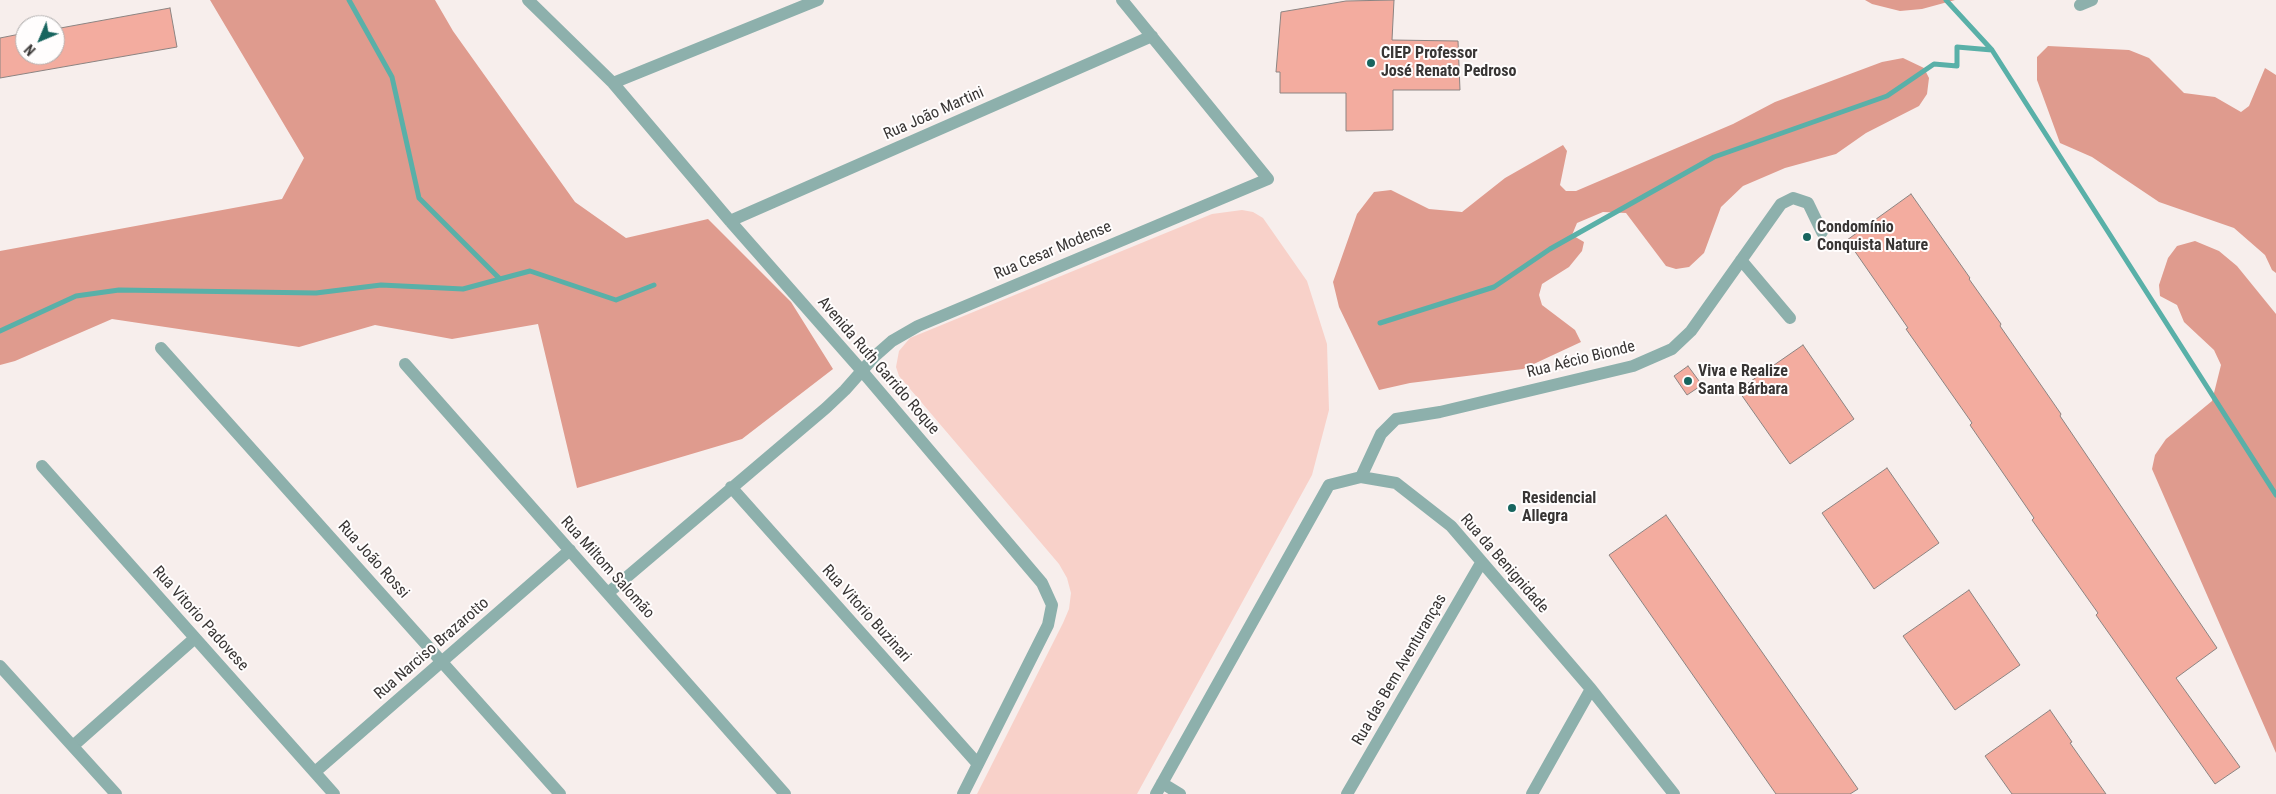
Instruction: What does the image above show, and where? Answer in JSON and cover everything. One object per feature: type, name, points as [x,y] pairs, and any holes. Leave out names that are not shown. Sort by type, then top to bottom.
[{"type":"street","name":"Avenida Ruth Garrido Roque","points":[[528,0],[612,83],[862,371],[1042,583],[1052,605],[1048,626],[977,763],[963,794]]},
{"type":"street","points":[[612,83],[818,0]]},
{"type":"street","points":[[1122,0],[1152,36]]},
{"type":"street","points":[[2080,5],[2092,0]]},
{"type":"street","name":"Rua Cesar Modense","points":[[608,593],[731,486],[826,408],[875,356],[892,341],[918,326],[1268,179],[1152,36]]},
{"type":"street","name":"Rua João Martini","points":[[730,221],[1152,36]]},
{"type":"street","name":"Rua Aécio Bionde","points":[[1361,477],[1381,434],[1396,419],[1440,412],[1633,366],[1672,348],[1691,331],[1781,204],[1793,198],[1808,203],[1820,227]]},
{"type":"street","points":[[1741,260],[1790,318]]},
{"type":"street","name":"Rua João Rossi","points":[[161,348],[560,794]]},
{"type":"street","name":"Rua Miltom Salomão","points":[[405,364],[786,794]]},
{"type":"street","name":"Rua Vitorio Padovese","points":[[42,466],[334,794]]},
{"type":"street","name":"Rua da Benignidade","points":[[1159,789],[1329,485],[1361,477],[1396,483],[1451,526],[1591,689],[1674,794]]},
{"type":"street","name":"Rua Vitorio Buzinari","points":[[731,486],[977,763]]},
{"type":"street","name":"Rua Narciso Brazarotto","points":[[315,772],[570,550]]},
{"type":"street","name":"Rua das Bem Aventuranças","points":[[1347,794],[1481,563]]},
{"type":"street","points":[[74,745],[194,638]]},
{"type":"street","points":[[0,666],[74,745],[116,794]]},
{"type":"street","points":[[1532,794],[1591,689]]},
{"type":"street","points":[[1159,789],[1180,794]]},
{"type":"shaded area","points":[[210,0],[435,0],[453,31],[575,202],[626,238],[708,219],[791,302],[833,369],[742,439],[577,488],[538,324],[452,339],[375,325],[299,347],[112,319],[15,361],[0,365],[0,251],[282,199],[304,158]]},
{"type":"shaded area","points":[[1865,0],[1955,0],[1922,9],[1900,11],[1872,4]]},
{"type":"shaded area","points":[[2048,46],[2129,50],[2149,58],[2184,93],[2215,97],[2241,112],[2249,106],[2265,68],[2276,75],[2276,273],[2272,270],[2265,255],[2234,228],[2159,202],[2092,157],[2060,143],[2037,80],[2037,57]]},
{"type":"shaded area","points":[[1903,58],[1924,68],[1929,78],[1927,94],[1919,106],[1866,133],[1836,154],[1785,168],[1743,186],[1721,207],[1704,253],[1689,267],[1676,269],[1666,266],[1626,213],[1603,212],[1577,223],[1572,235],[1584,242],[1582,251],[1569,267],[1542,284],[1539,295],[1542,305],[1575,330],[1581,342],[1523,369],[1410,383],[1379,390],[1339,307],[1333,282],[1357,214],[1374,192],[1391,190],[1429,209],[1462,212],[1505,178],[1563,145],[1567,151],[1560,185],[1566,191],[1576,191],[1733,124],[1775,102],[1882,62]]},
{"type":"shaded area","points":[[1242,210],[1253,212],[1263,218],[1307,281],[1327,344],[1329,410],[1312,475],[1137,794],[977,794],[1063,623],[1069,609],[1071,593],[1067,578],[1059,564],[899,376],[896,367],[899,351],[910,338],[1212,214]]},
{"type":"shaded area","points":[[2195,241],[2219,251],[2237,266],[2276,314],[2276,753],[2152,469],[2155,455],[2166,439],[2212,401],[2221,365],[2214,350],[2184,322],[2177,305],[2160,296],[2159,285],[2168,258],[2177,246]]},
{"type":"building","points":[[1394,0],[1392,40],[1458,41],[1460,90],[1393,90],[1393,130],[1346,131],[1346,93],[1280,93],[1280,72],[1276,72],[1281,12],[1346,1]]},
{"type":"building","points":[[170,8],[177,47],[0,78],[0,38],[15,35],[15,65],[65,65],[65,27]]},
{"type":"building","points":[[1911,194],[1970,278],[2001,324],[2000,326],[2061,414],[2060,416],[2217,648],[2176,678],[2240,767],[2215,784],[2096,615],[2098,613],[2032,520],[2034,518],[1970,425],[1972,423],[1847,240]]},
{"type":"building","points":[[1803,345],[1854,419],[1790,464],[1738,390]]},
{"type":"building","name":"Viva e Realize Santa Bárbara","points":[[1688,366],[1702,385],[1687,395],[1674,376]]},
{"type":"building","points":[[1887,468],[1939,543],[1874,589],[1822,513]]},
{"type":"building","points":[[1666,515],[1858,789],[1850,794],[1776,794],[1609,555]]},
{"type":"building","points":[[1969,590],[2020,665],[1955,710],[1903,636]]},
{"type":"building","points":[[2050,710],[2072,742],[2070,743],[2106,794],[2012,794],[1985,756]]},
{"type":"waterway","points":[[349,0],[392,77],[419,198],[500,279]]},
{"type":"waterway","points":[[1946,0],[1992,50],[2276,495]]},
{"type":"waterway","points":[[1380,323],[1494,287],[1550,249],[1714,157],[1887,96],[1934,64],[1957,66],[1957,47],[1992,50]]},
{"type":"waterway","points":[[0,331],[76,296],[119,290],[316,293],[381,285],[463,289],[530,271],[616,300],[654,285]]},
{"type":"place","name":"CIEP Professor José Renato Pedroso","points":[[1371,63]]},
{"type":"place","name":"Condomínio Conquista Nature","points":[[1807,237]]},
{"type":"place","name":"Viva e Realize Santa Bárbara","points":[[1688,381]]},
{"type":"place","name":"Residencial Allegra","points":[[1512,508]]}]
